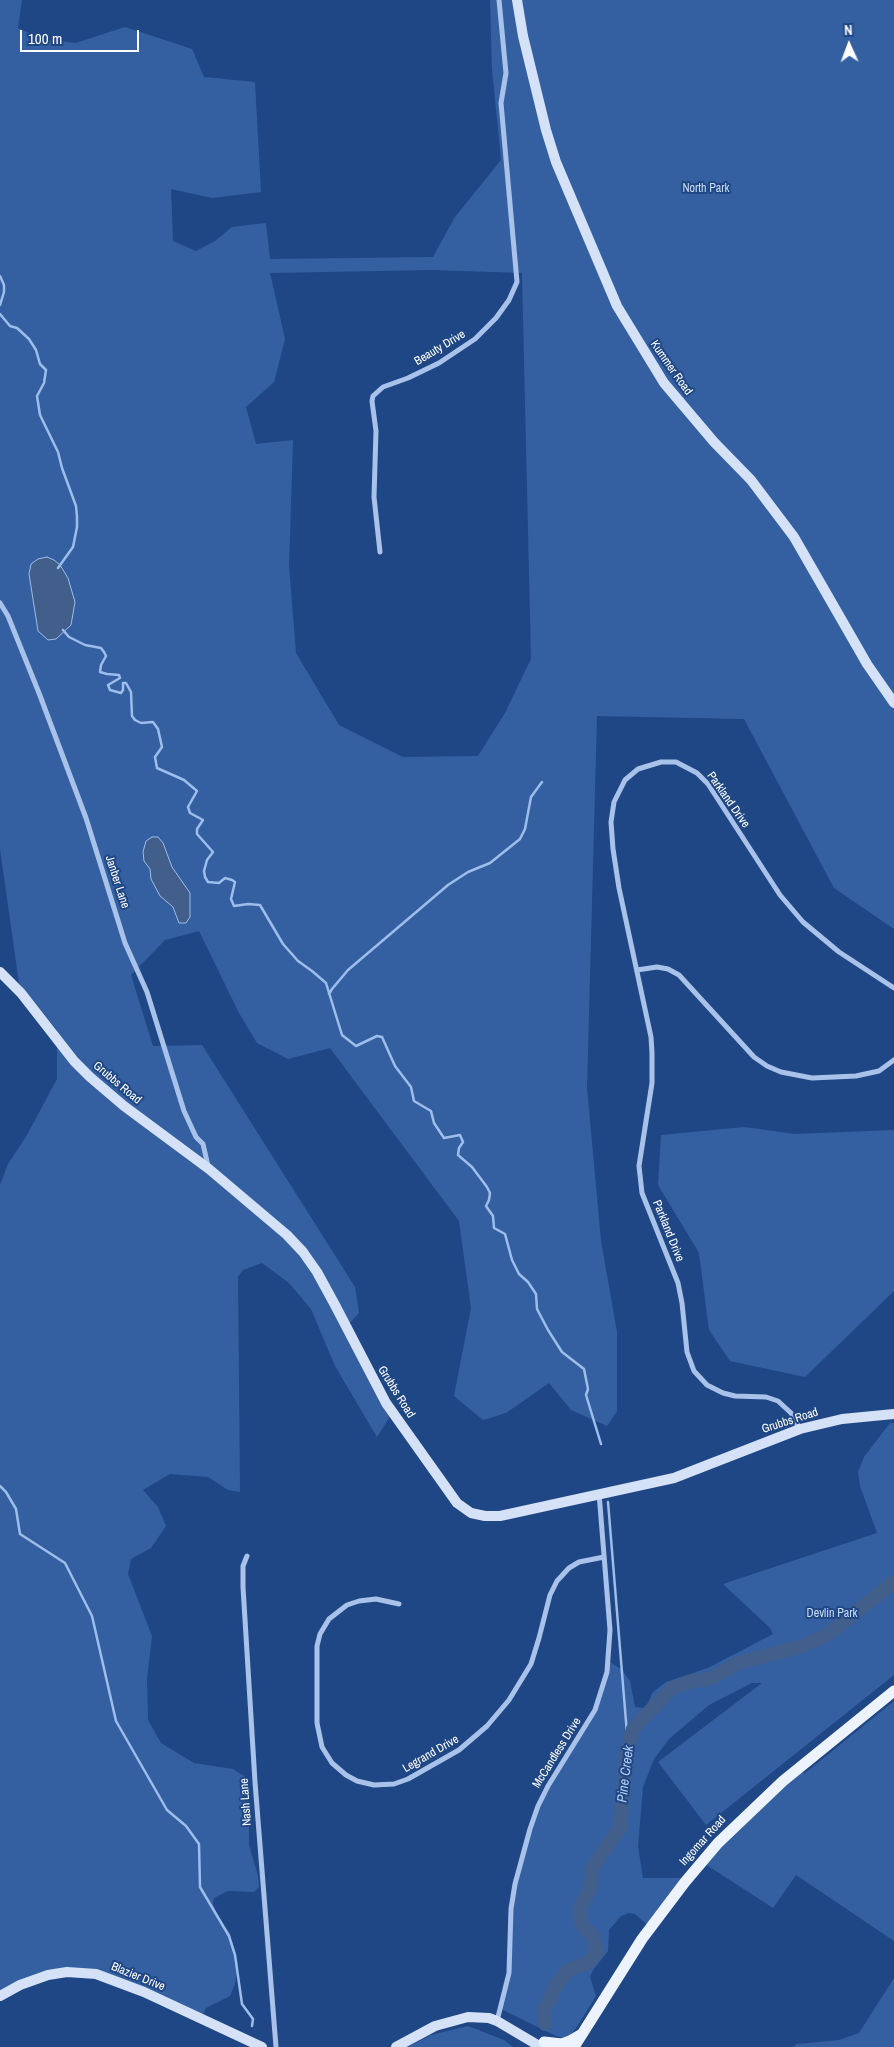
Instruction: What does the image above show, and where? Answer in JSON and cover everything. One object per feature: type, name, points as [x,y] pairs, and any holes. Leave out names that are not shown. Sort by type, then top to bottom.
[{"type":"main road","name":"Ingomar Road","points":[[574,2047],[642,1939],[685,1882],[718,1843],[783,1781],[894,1691]]},
{"type":"main road","points":[[544,2046],[562,2044],[583,2033]]},
{"type":"street","name":"Beauty Drive","points":[[380,552],[374,497],[376,431],[373,396],[383,387],[408,378],[439,363],[475,338],[496,318],[509,300],[517,282],[500,103],[506,73],[499,0]]},
{"type":"street","name":"Kummer Road","points":[[517,0],[523,36],[546,130],[570,196],[617,306],[664,384],[714,442],[751,480],[794,537],[847,631],[894,703]]},
{"type":"street","name":"Janber Lane","points":[[0,603],[8,616],[39,693],[86,818],[125,943],[147,992],[184,1110],[196,1137],[203,1144],[209,1169]]},
{"type":"street","name":"Parkland Drive","points":[[800,1429],[787,1408],[773,1399],[759,1396],[730,1395],[706,1385],[694,1371],[688,1358],[678,1283],[648,1210],[639,1179],[639,1159],[652,1083],[653,1064],[651,1036],[615,868],[612,829],[613,808],[618,789],[629,776],[648,764],[669,762],[688,767],[703,778],[773,885],[803,922],[839,952],[894,988]]},
{"type":"street","points":[[637,970],[657,967],[668,969],[679,975],[754,1057],[780,1072],[804,1077],[856,1076],[879,1071],[894,1060]]},
{"type":"street","name":"Grubbs Road","points":[[0,972],[22,993],[80,1068],[124,1106],[209,1169],[287,1235],[303,1252],[317,1272],[386,1403],[463,1508],[475,1515],[500,1516],[683,1475],[800,1429],[849,1418],[894,1414]]},
{"type":"street","name":"McCandless Drive","points":[[497,2021],[509,1973],[511,1909],[515,1884],[530,1828],[548,1786],[595,1710],[605,1679],[610,1630],[599,1493]]},
{"type":"street","name":"Nash Lane","points":[[248,1556],[243,1566],[244,1597],[255,1782],[276,2047]]},
{"type":"street","name":"Legrand Drive","points":[[399,1604],[370,1599],[347,1605],[329,1619],[320,1634],[317,1646],[317,1723],[322,1747],[332,1763],[346,1775],[357,1781],[374,1785],[394,1784],[408,1779],[459,1750],[487,1726],[509,1700],[531,1664],[550,1595],[557,1581],[579,1562],[604,1557]]},
{"type":"street","name":"Blazier Drive","points":[[0,1996],[20,1985],[48,1975],[67,1972],[96,1974],[144,1992],[262,2047]]},
{"type":"street","points":[[396,2047],[435,2026],[453,2020],[479,2016],[497,2021],[509,2021],[544,2046]]},
{"type":"green space","name":"North Park","points":[[0,0],[22,0],[18,28],[40,38],[76,43],[125,27],[192,49],[204,77],[255,82],[261,192],[212,198],[171,189],[173,241],[196,251],[215,241],[232,227],[266,223],[270,259],[433,257],[455,217],[501,160],[492,69],[490,0],[894,0],[894,929],[834,888],[744,719],[597,716],[587,1088],[601,1241],[617,1332],[617,1411],[607,1426],[571,1410],[549,1383],[506,1413],[483,1420],[454,1396],[471,1308],[459,1221],[330,1048],[288,1059],[257,1043],[239,1013],[199,931],[165,940],[131,975],[153,1046],[202,1045],[355,1287],[359,1313],[346,1327],[392,1413],[377,1437],[335,1366],[311,1309],[289,1283],[262,1263],[243,1270],[238,1277],[240,1492],[228,1490],[208,1477],[170,1474],[143,1490],[158,1507],[166,1526],[151,1548],[131,1559],[128,1574],[152,1636],[147,1679],[148,1720],[161,1743],[194,1763],[233,1769],[244,1776],[249,1785],[249,1845],[258,1876],[259,1887],[254,1892],[228,1891],[214,1898],[213,1904],[219,1919],[230,1933],[238,1964],[235,1984],[230,1996],[206,2008],[201,2018],[107,1977],[67,1972],[0,1996],[0,1185],[8,1164],[27,1135],[57,1079],[57,1030],[19,983],[0,849]],"holes":[[[433,270],[522,273],[531,659],[505,713],[478,756],[403,757],[339,725],[296,653],[289,566],[293,440],[256,444],[246,407],[274,382],[285,339],[270,273]]]},
{"type":"green space","points":[[744,1127],[795,1134],[894,1130],[894,1291],[805,1377],[730,1361],[709,1330],[699,1253],[658,1185],[661,1135]]},
{"type":"green space","name":"Devlin Park","points":[[890,1423],[894,1423],[894,1675],[706,1825],[658,1762],[762,1683],[752,1683],[709,1705],[669,1739],[654,1759],[643,1787],[638,1846],[643,1878],[680,1878],[685,1882],[650,1927],[635,1914],[629,1913],[621,1916],[609,1930],[608,1951],[593,1970],[590,1977],[596,1996],[570,2035],[563,2038],[554,2035],[501,2009],[508,1983],[515,1884],[538,1806],[595,1710],[608,1661],[621,1669],[630,1681],[635,1707],[643,1708],[648,1703],[652,1693],[666,1682],[708,1668],[773,1634],[770,1628],[723,1584],[877,1533],[860,1486],[858,1472],[864,1457]]},
{"type":"green space","points":[[894,1701],[894,1941],[796,1875],[773,1908],[702,1862],[801,1766],[804,1774]]},
{"type":"green space","points":[[894,1978],[894,2047],[793,2047],[797,2044],[839,2040],[859,2033]]},
{"type":"green space","points":[[468,2026],[504,2040],[513,2047],[408,2047],[431,2035]]},
{"type":"shaded area","points":[[47,557],[60,565],[68,578],[75,602],[71,625],[56,639],[48,640],[38,631],[29,574],[31,564],[38,559]]},
{"type":"shaded area","points":[[152,837],[158,837],[163,843],[172,867],[190,893],[190,917],[186,923],[179,923],[173,907],[160,896],[151,879],[150,869],[144,861],[143,852],[146,841]]},
{"type":"waterway","points":[[0,276],[4,285],[0,305]]},
{"type":"waterway","points":[[0,314],[10,326],[17,328],[29,339],[36,350],[40,364],[46,370],[44,383],[37,396],[40,415],[58,452],[76,506],[77,517],[73,547],[58,568]]},
{"type":"waterway","points":[[63,630],[69,637],[85,645],[101,648],[106,656],[101,665],[100,672],[119,675],[120,678],[108,685],[110,690],[121,693],[123,683],[126,683],[131,692],[132,716],[141,723],[153,722],[158,729],[162,747],[155,757],[157,768],[184,780],[197,791],[188,807],[190,813],[203,820],[197,829],[197,834],[213,852],[207,860],[204,871],[208,882],[219,883],[225,878],[232,880],[235,882],[231,899],[234,906],[260,905],[283,944],[298,961],[326,983],[342,1035],[356,1046],[377,1036],[382,1037],[395,1066],[411,1087],[414,1101],[431,1111],[434,1123],[444,1138],[460,1135],[463,1142],[459,1148],[458,1155],[472,1167],[487,1187],[490,1193],[486,1206],[493,1216],[494,1228],[505,1234],[512,1260],[519,1274],[528,1282],[536,1294],[537,1309],[548,1330],[562,1352],[584,1369],[588,1389],[586,1395],[601,1444]]},
{"type":"waterway","points":[[329,994],[348,970],[448,885],[468,872],[490,863],[520,839],[525,829],[531,797],[542,782]]},
{"type":"waterway","points":[[0,1486],[16,1509],[20,1534],[65,1563],[92,1616],[116,1721],[167,1810],[186,1826],[199,1844],[200,1887],[229,1936],[235,1955],[242,2004],[253,2019],[252,2026]]},
{"type":"waterway","points":[[608,1502],[628,1746]]},
{"type":"waterway","name":"Pine Creek","points":[[545,2024],[544,2010],[558,1983],[568,1970],[588,1963],[597,1953],[593,1936],[581,1924],[579,1910],[591,1887],[592,1868],[620,1828],[627,1750],[633,1729],[672,1688],[691,1681],[710,1679],[738,1663],[803,1646],[827,1635],[894,1582]]}]
